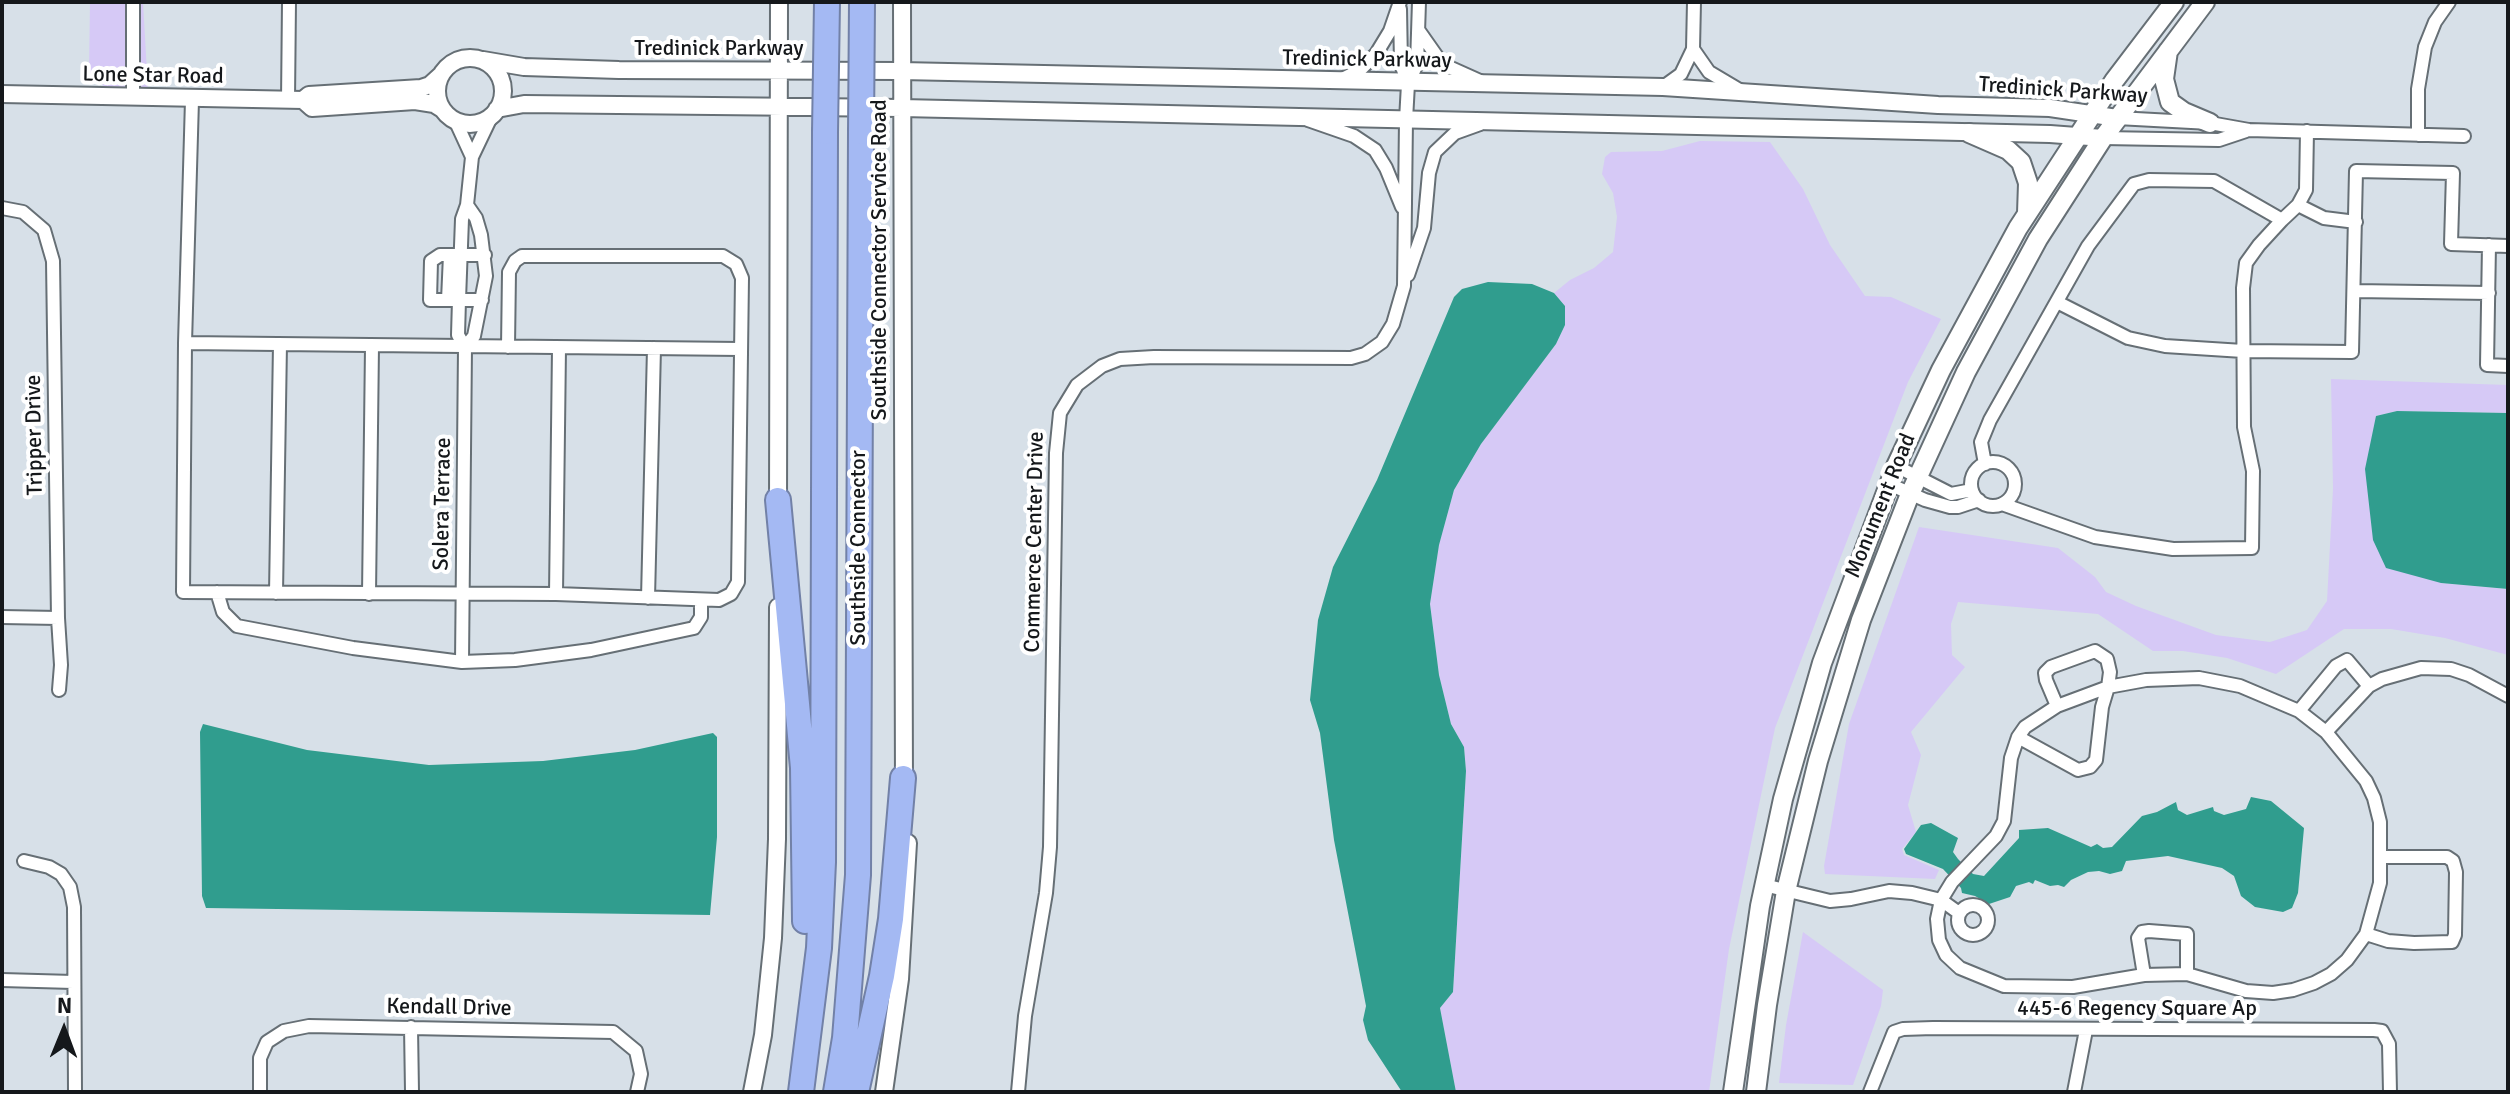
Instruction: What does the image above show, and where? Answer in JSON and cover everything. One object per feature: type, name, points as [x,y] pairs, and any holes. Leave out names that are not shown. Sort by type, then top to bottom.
[{"type":"highway","name":"Southside Connector","points":[[801,1092],[819,948],[823,862],[827,2]]},
{"type":"highway","name":"Southside Connector","points":[[836,1092],[848,1009],[858,875],[862,2]]},
{"type":"highway","points":[[778,500],[803,768],[803,976],[796,1062],[790,1092]]},
{"type":"highway","points":[[856,1092],[882,976],[891,919],[903,778]]},
{"type":"main road","name":"Monument Road","points":[[1756,1092],[1786,891],[1832,709],[1861,620],[1913,485],[1996,314],[2038,239],[2117,118],[2205,2]]},
{"type":"main road","name":"Monument Road","points":[[1737,1092],[1750,960],[1783,799],[1822,663],[1892,475],[1941,370],[2027,213],[2091,114],[2170,4]]},
{"type":"main road","points":[[2168,48],[2164,79],[2170,102],[2210,123]]},
{"type":"main road","points":[[1969,133],[2008,150],[2021,162],[2028,183],[2027,213]]},
{"type":"street","points":[[133,2],[133,98]]},
{"type":"street","points":[[289,2],[296,100]]},
{"type":"street","points":[[752,1092],[763,1035],[773,938],[777,823],[779,2]]},
{"type":"street","name":"Southside Connector Service Road","points":[[884,1092],[900,979],[909,842],[903,778],[902,2]]},
{"type":"street","points":[[1337,82],[1360,70],[1376,54],[1390,31],[1400,2]]},
{"type":"street","name":"Commerce Center Drive","points":[[1400,2],[1401,64],[1408,84]]},
{"type":"street","name":"Commerce Center Drive","points":[[1018,1092],[1025,1016],[1046,893],[1050,847],[1056,453],[1060,413],[1077,385],[1102,366],[1120,359],[1351,358],[1365,354],[1382,342],[1393,324],[1404,286],[1406,120],[1408,84],[1417,64],[1419,2]]},
{"type":"street","points":[[1663,87],[1681,74],[1693,49],[1694,2]]},
{"type":"street","points":[[2418,135],[2418,89],[2425,47],[2435,22],[2449,2]]},
{"type":"street","points":[[1419,31],[1438,58],[1451,68],[1488,85]]},
{"type":"street","points":[[1693,49],[1709,72],[1743,92]]},
{"type":"street","points":[[449,114],[463,123],[480,122],[495,111],[503,91],[501,81],[497,72],[483,60],[461,59],[453,63],[441,75],[437,92],[472,157]]},
{"type":"street","name":"Tredinick Parkway","points":[[483,60],[524,67],[901,71],[1663,87],[1938,105],[2050,108],[2117,118],[2210,123],[2249,130],[2464,136]]},
{"type":"street","name":"Lone Star Road","points":[[2,94],[296,100],[309,95],[421,88],[441,75]]},
{"type":"street","points":[[192,100],[185,343],[183,592],[556,594],[701,600],[719,600],[731,594],[738,582],[742,278],[736,264],[723,256],[522,256],[509,272],[508,347]]},
{"type":"street","name":"Lone Star Road","points":[[296,100],[312,108],[415,101],[434,104],[449,114]]},
{"type":"street","name":"Tredinick Parkway","points":[[495,111],[524,104],[902,108],[2219,140],[2249,130]]},
{"type":"street","name":"Solera Terrace","points":[[462,662],[465,347],[458,335],[453,300],[456,254],[467,205],[472,157],[495,111]]},
{"type":"street","points":[[1301,118],[1354,136],[1375,150],[1405,214]]},
{"type":"street","points":[[1404,286],[1424,228],[1429,173],[1435,152],[1443,141],[1455,133],[1486,122]]},
{"type":"street","points":[[1892,475],[1913,485],[1951,494],[1975,495],[1988,505],[2002,504],[2095,537],[2173,549],[2252,548],[2253,471],[2244,427],[2246,263],[2298,205],[2306,190],[2307,131]]},
{"type":"street","points":[[2057,302],[2128,338],[2196,350],[2352,352],[2356,171],[2453,173],[2451,244],[2508,246]]},
{"type":"street","points":[[1985,464],[1981,442],[1990,420],[2088,246],[2134,184],[2149,180],[2214,181],[2282,220]]},
{"type":"street","name":"Solera Terrace","points":[[465,347],[474,336],[486,276],[485,255],[476,218],[467,205]]},
{"type":"street","points":[[2298,205],[2324,218],[2356,222]]},
{"type":"street","name":"Tripper Drive","points":[[2,208],[23,212],[44,230],[53,261],[59,690]]},
{"type":"street","points":[[2489,245],[2487,365],[2508,366]]},
{"type":"street","points":[[482,300],[430,300],[431,261],[440,255],[485,255]]},
{"type":"street","points":[[2355,291],[2489,293]]},
{"type":"street","points":[[185,343],[740,349]]},
{"type":"street","points":[[276,593],[280,344]]},
{"type":"street","points":[[369,594],[372,346]]},
{"type":"street","points":[[556,594],[559,348]]},
{"type":"street","points":[[648,598],[654,348]]},
{"type":"street","points":[[1975,495],[1975,472],[1985,464],[2005,466],[2015,482],[2012,495],[2002,504]]},
{"type":"street","points":[[1892,475],[1950,507],[1975,495]]},
{"type":"street","points":[[217,592],[223,612],[237,626],[353,648],[462,662],[515,660],[591,650],[694,628],[701,617],[701,600]]},
{"type":"street","points":[[2,617],[58,618]]},
{"type":"street","points":[[2018,737],[2078,770],[2090,767],[2096,760],[2102,707],[2108,687],[2110,672],[2107,659],[2095,651],[2051,667],[2045,673],[2046,680],[2057,706]]},
{"type":"street","points":[[2299,711],[2336,666],[2347,660],[2369,686]]},
{"type":"street","points":[[2326,732],[2369,686],[2421,668],[2451,669],[2485,682],[2508,696]]},
{"type":"street","points":[[2199,678],[2240,686],[2299,711],[2326,732],[2357,767],[2374,798],[2380,822],[2380,883],[2366,934],[2347,960],[2331,974],[2293,990],[2273,993],[2246,991],[2187,974],[2144,975],[2073,987],[2004,986],[1960,968],[1946,955],[1939,940],[1937,919],[1941,900],[1952,882],[1996,836],[2004,821],[2011,758],[2018,737],[2025,727],[2057,706],[2108,687],[2146,680],[2199,678]]},
{"type":"street","points":[[2366,934],[2388,941],[2414,943],[2452,942],[2455,935],[2456,872],[2453,861],[2447,857],[2382,857]]},
{"type":"street","points":[[24,861],[49,867],[61,874],[70,887],[74,907],[75,1092]]},
{"type":"street","points":[[1764,885],[1830,901],[1889,891],[1912,893],[1941,900],[1959,913]]},
{"type":"street","points":[[2144,975],[2138,938],[2142,932],[2149,931],[2187,934],[2187,974]]},
{"type":"street","points":[[2,980],[73,982]]},
{"type":"street","name":"Kendall Drive","points":[[260,1092],[260,1058],[267,1042],[284,1031],[309,1026],[613,1032],[636,1051],[641,1074],[637,1092]]},
{"type":"street","points":[[411,1027],[412,1092]]},
{"type":"street","name":"445-6 Regency Square Ap","points":[[1870,1092],[1894,1032],[1903,1029],[2382,1031],[2389,1044],[2390,1092]]},
{"type":"street","points":[[2074,1092],[2086,1030]]},
{"type":"shaded area","points":[[90,2],[143,2],[148,90],[105,87],[89,73]]},
{"type":"shaded area","points":[[1700,141],[1770,142],[1803,189],[1830,245],[1865,296],[1891,297],[1941,319],[1908,382],[1775,728],[1729,949],[1709,1092],[1456,1092],[1440,1008],[1453,992],[1466,771],[1464,747],[1451,724],[1439,675],[1430,604],[1439,544],[1454,490],[1481,444],[1556,344],[1565,325],[1565,306],[1554,293],[1613,252],[1617,217],[1613,193],[1602,174],[1605,157],[1611,152],[1662,151]]},
{"type":"shaded area","points":[[1488,282],[1532,284],[1554,293],[1565,306],[1565,325],[1556,344],[1481,444],[1454,490],[1439,545],[1430,604],[1439,675],[1451,724],[1464,747],[1466,771],[1453,992],[1440,1008],[1456,1092],[1402,1092],[1368,1040],[1363,1020],[1366,1006],[1334,840],[1320,733],[1310,700],[1318,620],[1333,567],[1377,480],[1454,297],[1462,289]]},
{"type":"shaded area","points":[[2331,379],[2508,385],[2508,413],[2397,411],[2376,416],[2441,583],[2508,589],[2508,655],[2445,638],[2391,629],[2344,629],[2276,674],[2227,658],[2183,651],[2153,651],[2098,614],[1958,602],[1951,624],[1952,655],[1965,667],[1911,732],[1921,755],[1908,805],[1916,832],[1902,849],[1904,855],[1939,870],[1935,879],[1825,874],[1849,724],[1919,527],[2058,548],[2095,577],[2106,592],[2216,635],[2270,642],[2307,630],[2327,601],[2333,489]]},
{"type":"shaded area","points":[[2397,411],[2508,413],[2508,589],[2441,583],[2386,568],[2373,540],[2365,469],[2376,416]]},
{"type":"shaded area","points":[[203,724],[307,750],[429,765],[543,761],[635,750],[713,733],[717,737],[717,837],[710,915],[206,908],[202,896],[200,732]]},
{"type":"shaded area","points":[[2251,797],[2271,801],[2304,828],[2298,893],[2292,908],[2283,912],[2255,907],[2241,896],[2234,876],[2222,868],[2168,856],[2126,861],[2122,871],[2110,874],[2088,872],[2064,887],[2035,880],[2033,884],[2029,882],[2016,886],[2010,897],[1989,904],[1962,893],[1943,869],[1906,854],[1904,849],[1921,825],[1931,823],[1958,838],[1953,852],[1973,874],[1984,876],[2019,838],[2019,830],[2048,828],[2091,847],[2097,844],[2103,848],[2112,847],[2142,816],[2176,802],[2178,810],[2187,815],[2213,807],[2214,811],[2224,815],[2246,809]]},
{"type":"shaded area","points":[[1803,932],[1883,990],[1881,1006],[1853,1085],[1779,1083]]}]
